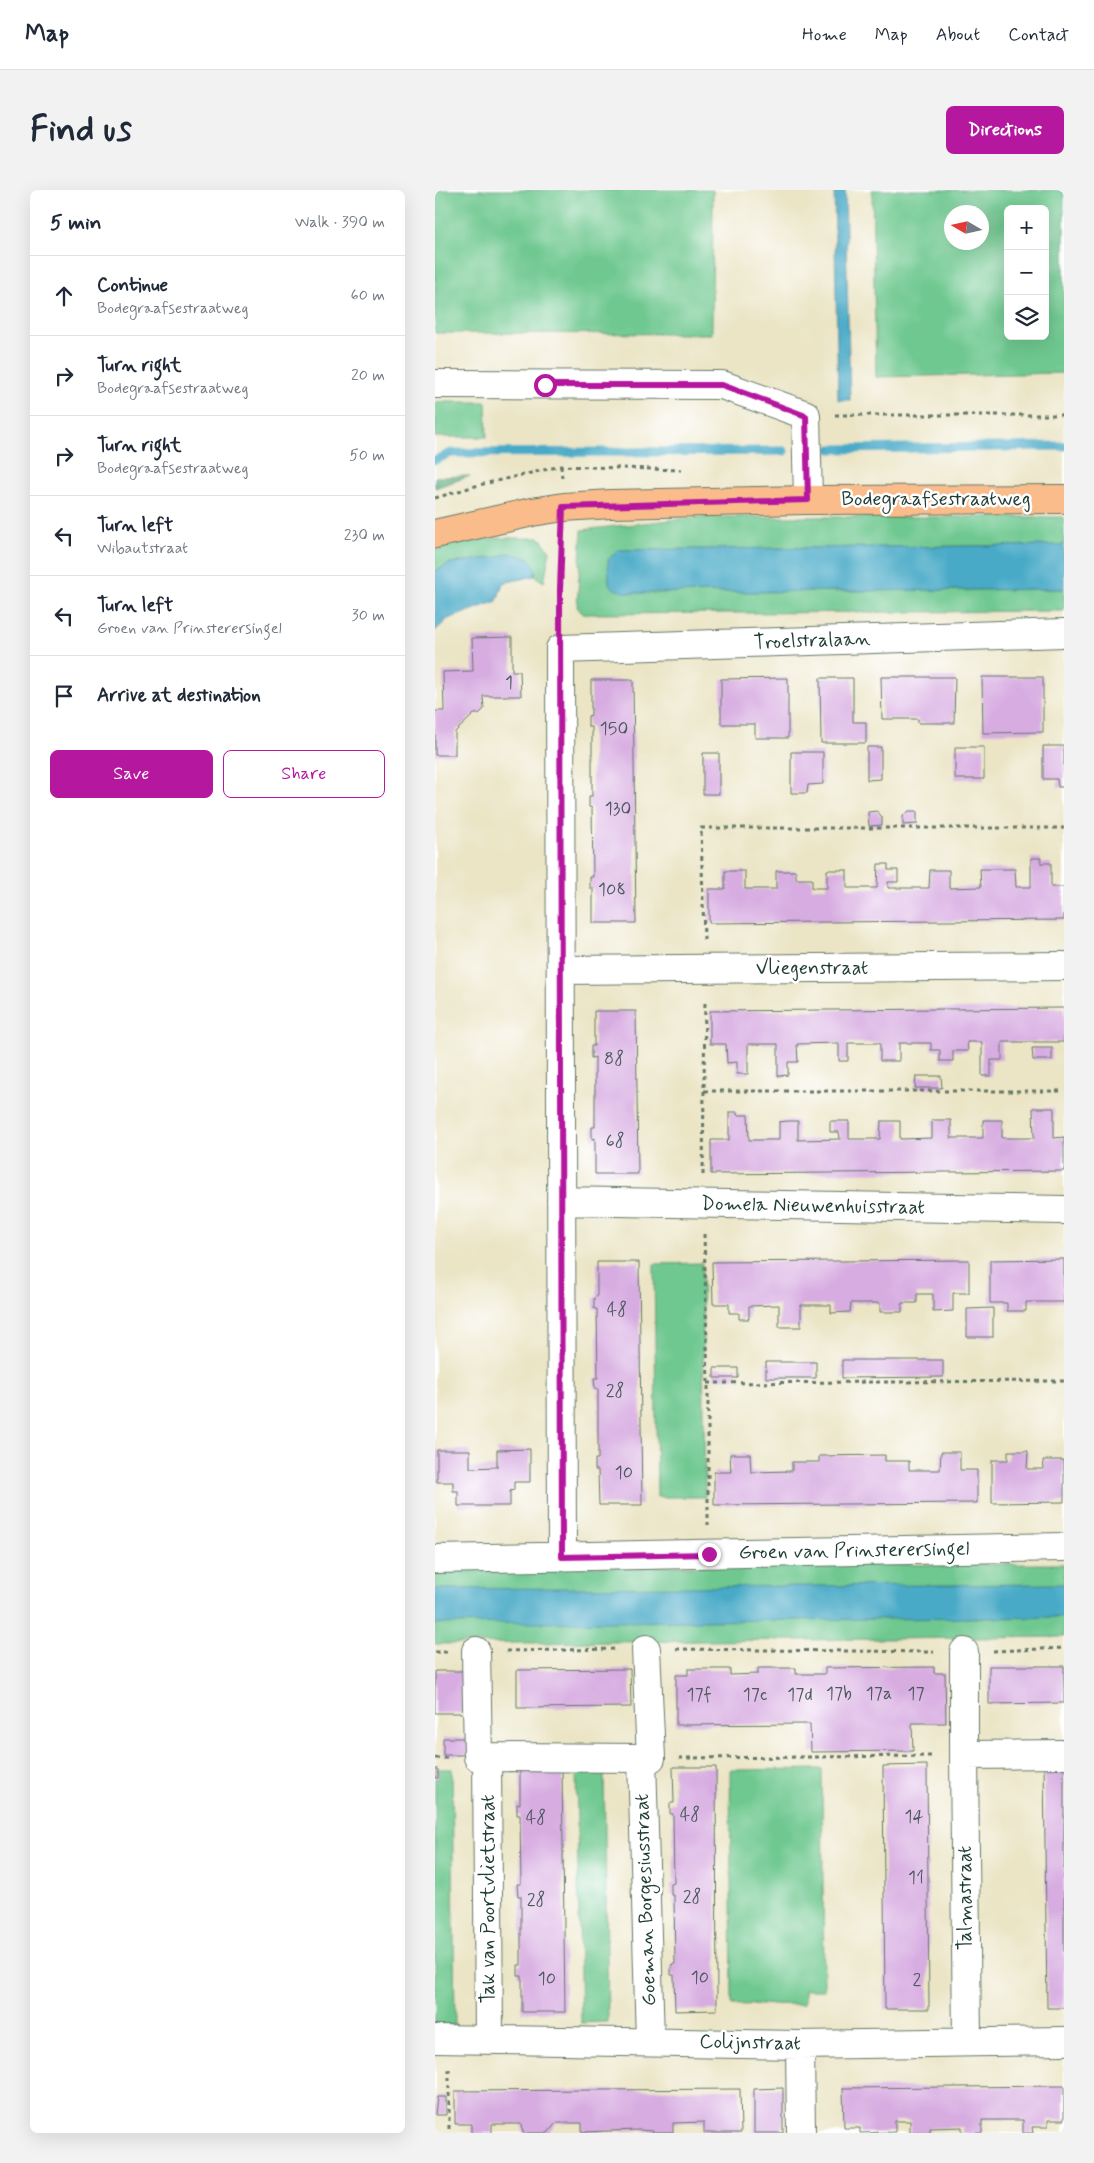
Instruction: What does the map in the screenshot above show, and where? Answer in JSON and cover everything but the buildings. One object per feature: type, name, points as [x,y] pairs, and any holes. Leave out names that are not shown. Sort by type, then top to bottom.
[{"type":"main road","name":"Bodegraafsestraatweg","points":[[435,534],[532,512],[563,507],[808,500],[1064,499]]},
{"type":"street","points":[[435,384],[722,385],[806,416],[808,500]]},
{"type":"street","name":"Troelstralaan","points":[[560,649],[1064,633]]},
{"type":"street","points":[[560,649],[562,1557]]},
{"type":"street","name":"Vliegenstraat","points":[[561,970],[1064,966]]},
{"type":"street","name":"Domela Nieuwenhuisstraat","points":[[561,1201],[1064,1210]]},
{"type":"street","name":"Groen van Prinsterersingel","points":[[435,1558],[1064,1547]]},
{"type":"street","name":"Goeman Borgesiusstraat","points":[[646,1649],[650,2042]]},
{"type":"street","name":"Tak van Poortvlietstraat","points":[[476,1651],[478,1757],[487,1757],[489,2040]]},
{"type":"street","name":"Talmastraat","points":[[964,1652],[967,2041]]},
{"type":"street","points":[[964,1755],[1054,1755]]},
{"type":"street","points":[[487,1757],[646,1758]]},
{"type":"street","name":"Colijnstraat","points":[[442,2039],[800,2045],[1064,2041]]},
{"type":"street","points":[[800,2045],[801,2133]]},
{"type":"path","points":[[806,416],[1064,415]]},
{"type":"path","points":[[435,498],[479,485],[561,466],[563,507],[560,649]]},
{"type":"path","points":[[701,828],[1064,828]]},
{"type":"path","points":[[704,1092],[1064,1091]]},
{"type":"path","points":[[708,1383],[1064,1381]]},
{"type":"path","points":[[435,1652],[646,1649],[964,1652],[1064,1648]]},
{"type":"path","points":[[646,1758],[964,1755]]},
{"type":"path","points":[[442,2039],[449,2133]]},
{"type":"green space","points":[[435,190],[713,190],[712,334],[435,333]]},
{"type":"green space","points":[[872,190],[1064,190],[1064,373],[876,377]]},
{"type":"green space","points":[[435,402],[486,402],[487,437],[435,437]]},
{"type":"green space","points":[[470,476],[435,488],[435,477]]},
{"type":"green space","points":[[697,517],[1064,517],[1064,545],[619,550],[629,593],[1064,589],[1064,611],[583,614],[577,607],[582,530]]},
{"type":"green space","points":[[496,538],[540,538],[550,551],[544,582],[535,576],[536,570],[508,553],[498,557],[451,563],[435,571],[435,550],[458,543]]},
{"type":"green space","points":[[702,1263],[705,1497],[657,1497],[654,1264]]},
{"type":"green space","points":[[1064,1564],[1064,1637],[435,1644],[435,1567]]},
{"type":"green space","points":[[438,1769],[452,1769],[455,2025],[435,2025],[435,1778],[438,1778]]},
{"type":"green space","points":[[576,1769],[604,1769],[608,2022],[581,2023]]},
{"type":"green space","points":[[822,1769],[824,1990],[804,1990],[804,2004],[732,2005],[730,1770]]},
{"type":"water","points":[[834,190],[845,190],[850,400],[838,400]]},
{"type":"water","points":[[1064,545],[1064,589],[629,593],[616,590],[609,584],[608,560],[618,550]]},
{"type":"water","points":[[508,553],[529,558],[536,570],[535,576],[503,583],[497,601],[448,619],[435,631],[435,571],[451,563],[498,557]]},
{"type":"water","points":[[1064,1584],[1064,1617],[435,1624],[435,1589]]},
{"type":"waterway","points":[[831,449],[1064,446]]},
{"type":"waterway","points":[[435,460],[451,453],[784,451]]},
{"type":"route","points":[[545,385],[722,385],[806,416],[808,500],[611,504],[563,507],[560,589],[562,1557],[709,1554]]}]
